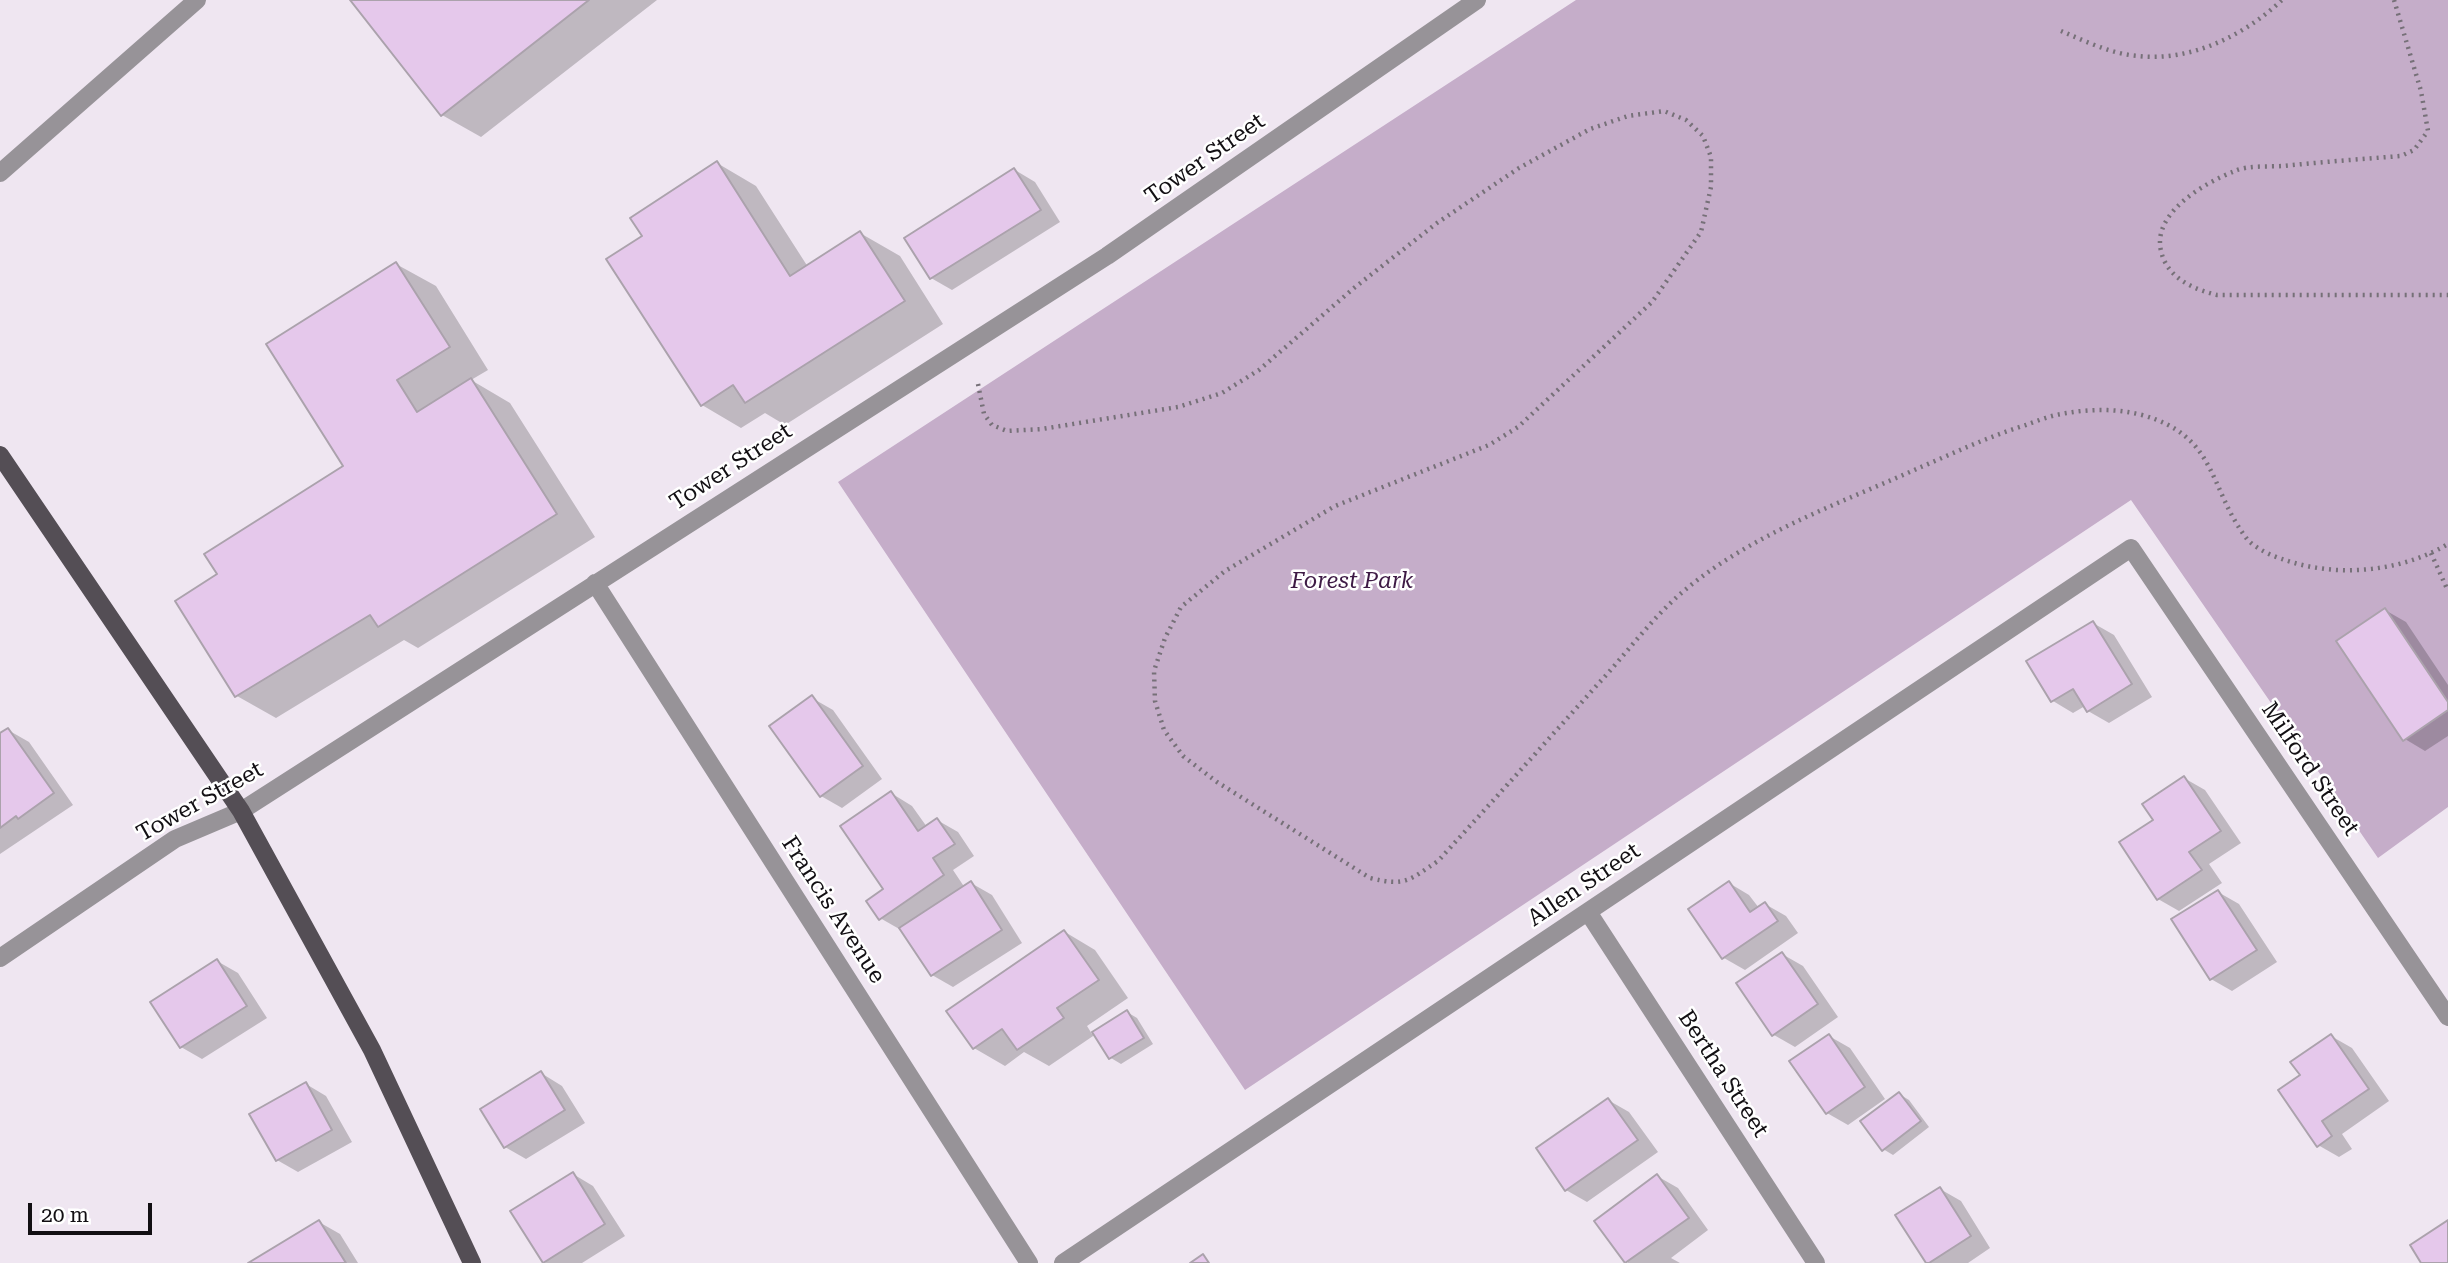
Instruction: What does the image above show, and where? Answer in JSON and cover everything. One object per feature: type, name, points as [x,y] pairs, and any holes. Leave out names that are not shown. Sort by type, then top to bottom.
[{"type":"main road","points":[[0,455],[241,811],[372,1050],[472,1263]]},
{"type":"street","points":[[0,173],[197,0]]},
{"type":"street","name":"Tower Street","points":[[0,958],[176,839],[241,811],[1107,256],[1477,0]]},
{"type":"street","name":"Allen Street","points":[[1063,1263],[2131,548]]},
{"type":"street","name":"Milford Street","points":[[2131,548],[2448,1017]]},
{"type":"street","name":"Francis Avenue","points":[[595,583],[1029,1263]]},
{"type":"street","name":"Bertha Street","points":[[1588,912],[1816,1263]]},
{"type":"path","points":[[2061,31],[2099,47],[2139,57],[2177,55],[2216,44],[2263,18],[2282,0]]},
{"type":"path","points":[[2394,0],[2421,91],[2428,131],[2414,150],[2401,156],[2237,170],[2194,192],[2167,217],[2158,239],[2162,256],[2175,275],[2194,289],[2217,295],[2448,295]]},
{"type":"path","points":[[978,384],[984,414],[992,425],[1007,431],[1042,429],[1178,407],[1222,393],[1259,370],[1354,288],[1437,223],[1519,168],[1590,129],[1629,116],[1664,111],[1686,120],[1703,136],[1711,157],[1710,187],[1701,232],[1652,302],[1518,427],[1489,445],[1335,506],[1225,571],[1181,607],[1165,638],[1154,671],[1155,701],[1164,730],[1183,756],[1217,782],[1370,878],[1394,884],[1413,878],[1438,861],[1678,597],[1725,561],[1796,523],[1982,440],[2059,414],[2105,409],[2144,416],[2177,430],[2201,451],[2214,472],[2232,515],[2250,542],[2274,557],[2308,568],[2354,571],[2405,562],[2448,544]]},
{"type":"path","points":[[2431,553],[2448,591]]},
{"type":"green space","name":"Forest Park","points":[[1576,0],[2448,0],[2448,807],[2378,858],[2131,500],[1245,1090],[838,482]]},
{"type":"building","points":[[350,0],[589,0],[441,116]]},
{"type":"building","points":[[717,161],[790,276],[860,231],[905,301],[745,403],[733,385],[701,406],[606,259],[642,236],[630,218]]},
{"type":"building","points":[[1014,168],[1041,210],[930,279],[904,238]]},
{"type":"building","points":[[396,262],[450,347],[397,380],[417,412],[471,378],[557,514],[378,627],[370,615],[235,697],[175,601],[217,574],[204,554],[343,466],[266,344]]},
{"type":"building","points":[[2385,608],[2448,702],[2448,710],[2403,741],[2336,641]]},
{"type":"building","points":[[2093,621],[2132,684],[2087,712],[2073,689],[2051,702],[2026,661]]},
{"type":"building","points":[[812,695],[863,766],[820,797],[769,726]]},
{"type":"building","points":[[8,728],[54,793],[18,819],[16,816],[0,828],[0,733]]},
{"type":"building","points":[[2184,776],[2221,831],[2189,852],[2202,870],[2157,900],[2119,842],[2153,820],[2142,804]]},
{"type":"building","points":[[891,791],[918,831],[937,818],[955,844],[933,858],[944,875],[879,920],[866,901],[883,889],[840,826]]},
{"type":"building","points":[[971,881],[1002,930],[931,976],[899,928]]},
{"type":"building","points":[[1729,881],[1750,912],[1765,902],[1778,921],[1722,959],[1688,909]]},
{"type":"building","points":[[2218,890],[2257,950],[2210,980],[2171,919]]},
{"type":"building","points":[[1064,930],[1099,980],[1057,1008],[1064,1018],[1017,1050],[1002,1029],[973,1049],[946,1011]]},
{"type":"building","points":[[1782,952],[1818,1004],[1772,1036],[1736,983]]},
{"type":"building","points":[[217,959],[247,1006],[180,1048],[150,1002]]},
{"type":"building","points":[[1127,1010],[1144,1038],[1109,1059],[1092,1032]]},
{"type":"building","points":[[1829,1034],[1865,1087],[1826,1114],[1789,1061]]},
{"type":"building","points":[[2331,1034],[2369,1089],[2322,1121],[2332,1136],[2317,1147],[2278,1090],[2300,1075],[2290,1062]]},
{"type":"building","points":[[541,1071],[565,1110],[504,1148],[480,1109]]},
{"type":"building","points":[[306,1082],[332,1130],[276,1161],[249,1114]]},
{"type":"building","points":[[1899,1092],[1921,1121],[1882,1151],[1860,1121]]},
{"type":"building","points":[[1608,1098],[1638,1140],[1565,1191],[1536,1148]]},
{"type":"building","points":[[573,1172],[605,1224],[543,1263],[510,1211]]},
{"type":"building","points":[[1657,1174],[1689,1218],[1625,1263],[1594,1221]]},
{"type":"building","points":[[1940,1187],[1971,1236],[1926,1263],[1895,1215]]},
{"type":"building","points":[[319,1220],[346,1263],[248,1263]]},
{"type":"building","points":[[2448,1220],[2448,1263],[2421,1263],[2410,1245]]},
{"type":"building","points":[[1203,1254],[1209,1263],[1190,1263]]}]
